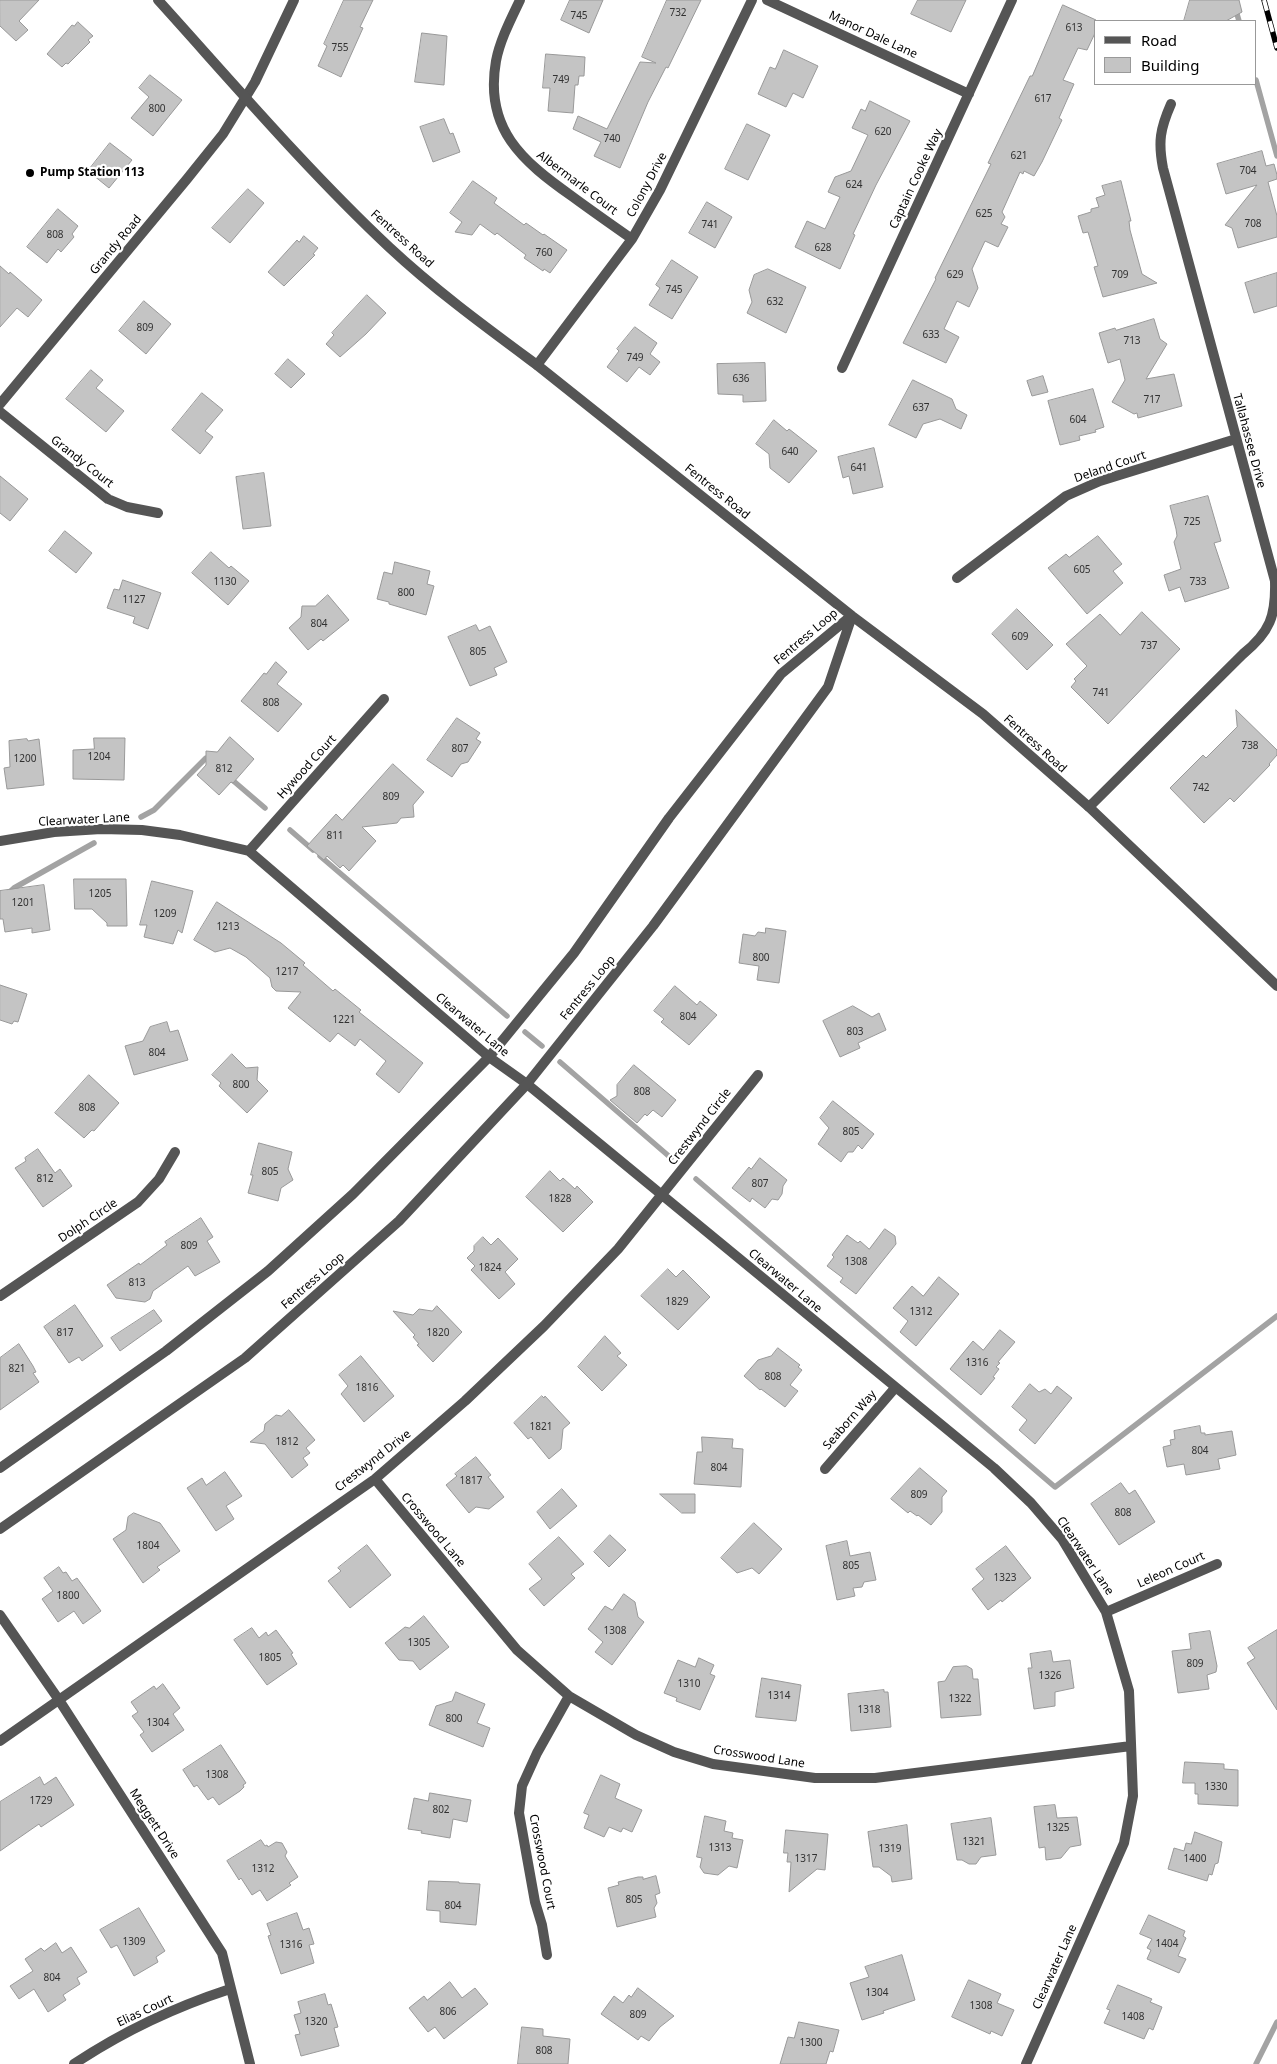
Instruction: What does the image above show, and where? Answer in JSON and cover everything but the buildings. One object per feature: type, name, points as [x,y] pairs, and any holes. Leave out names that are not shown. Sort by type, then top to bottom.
[{"type":"street","name":"Fentress Road","points":[[158,0],[246,98],[389,248],[486,328],[537,365],[852,616],[983,714],[1088,808],[1277,986]]},
{"type":"street","name":"Grandy Road","points":[[0,404],[223,134],[246,98],[294,0]]},
{"type":"street","name":"Albermarle Court","points":[[520,0],[496,59],[493,88],[501,123],[514,147],[526,161],[632,239]]},
{"type":"street","name":"Colony Drive","points":[[537,365],[632,239],[660,190],[752,0]]},
{"type":"street","name":"Manor Dale Lane","points":[[767,0],[969,94]]},
{"type":"street","name":"Captain Cooke Way","points":[[842,368],[1012,0]]},
{"type":"street","name":"Tallahassee Drive","points":[[1088,808],[1259,640],[1270,622],[1275,602],[1275,581],[1162,168],[1159,146],[1162,125],[1171,104]]},
{"type":"street","name":"Grandy Court","points":[[0,412],[108,499],[127,507],[158,512]]},
{"type":"street","name":"Deland Court","points":[[957,578],[1066,496],[1100,482],[1236,439]]},
{"type":"street","name":"Fentress Loop","points":[[0,1468],[166,1351],[268,1271],[353,1194],[489,1057],[574,953],[669,818],[781,674],[852,616]]},
{"type":"street","name":"Fentress Loop","points":[[0,1529],[245,1358],[399,1221],[527,1084],[653,926],[828,687],[852,616]]},
{"type":"street","name":"Hywood Court","points":[[249,851],[384,699]]},
{"type":"street","name":"Clearwater Lane","points":[[0,841],[54,832],[101,829],[142,830],[180,835],[249,851],[489,1057],[527,1084],[663,1195],[994,1468],[1031,1502],[1062,1540],[1106,1612],[1129,1691],[1133,1796],[1124,1843],[1026,2064]]},
{"type":"street","name":"Crestwynd Circle","points":[[663,1195],[758,1075]]},
{"type":"street","name":"Dolph Circle","points":[[0,1296],[138,1202],[159,1179],[175,1152]]},
{"type":"street","name":"Crestwynd Drive","points":[[59,1700],[375,1479],[465,1401],[544,1326],[618,1249],[663,1195]]},
{"type":"street","name":"Seaborn Way","points":[[825,1469],[895,1388]]},
{"type":"street","name":"Crosswood Lane","points":[[375,1479],[517,1650],[570,1696],[636,1735],[674,1752],[714,1764],[815,1778],[875,1778],[1131,1746]]},
{"type":"street","name":"Leleon Court","points":[[1106,1612],[1217,1564]]},
{"type":"street","name":"Meggett Drive","points":[[0,1615],[59,1700],[222,1953],[250,2064]]},
{"type":"street","name":"Crosswood Court","points":[[547,1955],[542,1925],[534,1902],[519,1813],[522,1786],[525,1778],[537,1753],[570,1696]]},
{"type":"street","points":[[0,1741],[59,1700]]},
{"type":"street","name":"Elias Court","points":[[74,2064],[125,2033],[200,1999],[230,1989]]},
{"type":"waterway","points":[[1233,0],[1239,20]]},
{"type":"waterway","points":[[1257,84],[1277,156]]},
{"type":"waterway","points":[[141,817],[154,810],[206,758],[211,762]]},
{"type":"waterway","points":[[230,778],[265,808]]},
{"type":"waterway","points":[[290,830],[313,850]]},
{"type":"waterway","points":[[0,901],[14,888],[94,843]]},
{"type":"waterway","points":[[320,856],[507,1016]]},
{"type":"waterway","points":[[525,1032],[542,1046]]},
{"type":"waterway","points":[[560,1062],[671,1158]]},
{"type":"waterway","points":[[696,1179],[1055,1487],[1277,1316]]},
{"type":"waterway","points":[[1256,2064],[1277,2022]]},
{"type":"railway","points":[[1264,0],[1277,48]]},
{"type":"place","name":"Pump Station 113","points":[[30,173]]}]
